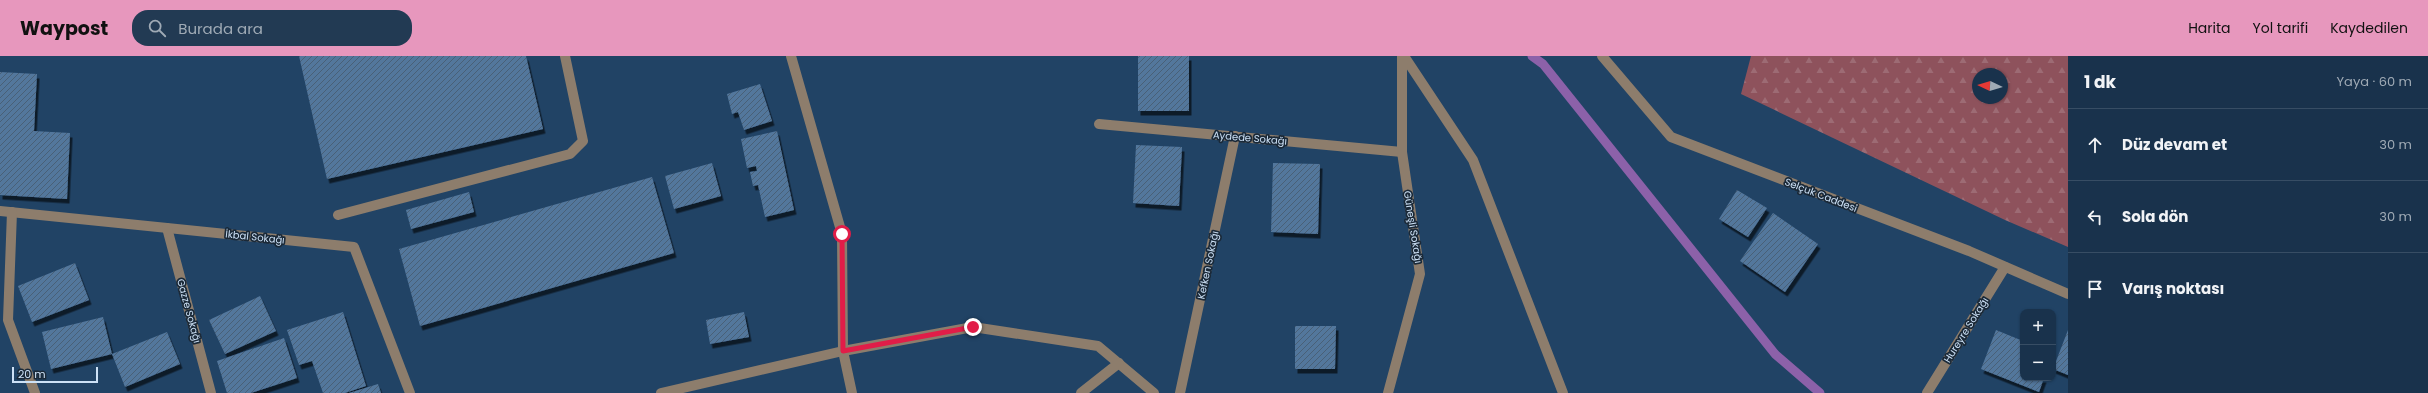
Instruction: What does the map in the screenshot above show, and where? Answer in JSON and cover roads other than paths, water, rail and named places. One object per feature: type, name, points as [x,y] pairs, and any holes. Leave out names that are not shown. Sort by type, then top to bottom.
[{"type":"street","points":[[338,215],[570,154],[583,141],[565,56]]},
{"type":"street","points":[[791,56],[842,234],[843,351],[852,393]]},
{"type":"street","points":[[1403,56],[1474,160],[1562,393]]},
{"type":"street","name":"Güneşli Sokağı","points":[[1388,393],[1420,274],[1402,152],[1403,56]]},
{"type":"street","name":"Selçuk Caddesi","points":[[1602,56],[1672,137],[2005,267],[2068,294]]},
{"type":"street","name":"Aydede Sokağı","points":[[1099,124],[1402,152]]},
{"type":"street","name":"Kefken Sokağı","points":[[1180,393],[1235,136]]},
{"type":"street","name":"İkbal Sokağı","points":[[0,211],[354,247],[410,393]]},
{"type":"street","points":[[12,212],[8,320],[35,393]]},
{"type":"street","name":"Gazze Sokağı","points":[[167,228],[211,393]]},
{"type":"street","name":"Hureyre Sokağı","points":[[1927,393],[2005,267]]},
{"type":"street","points":[[661,393],[843,351],[973,327],[1098,346],[1154,393]]},
{"type":"street","points":[[1081,393],[1119,363]]},
{"type":"waterway","points":[[1532,56],[1543,64],[1775,354],[1820,393]]}]
